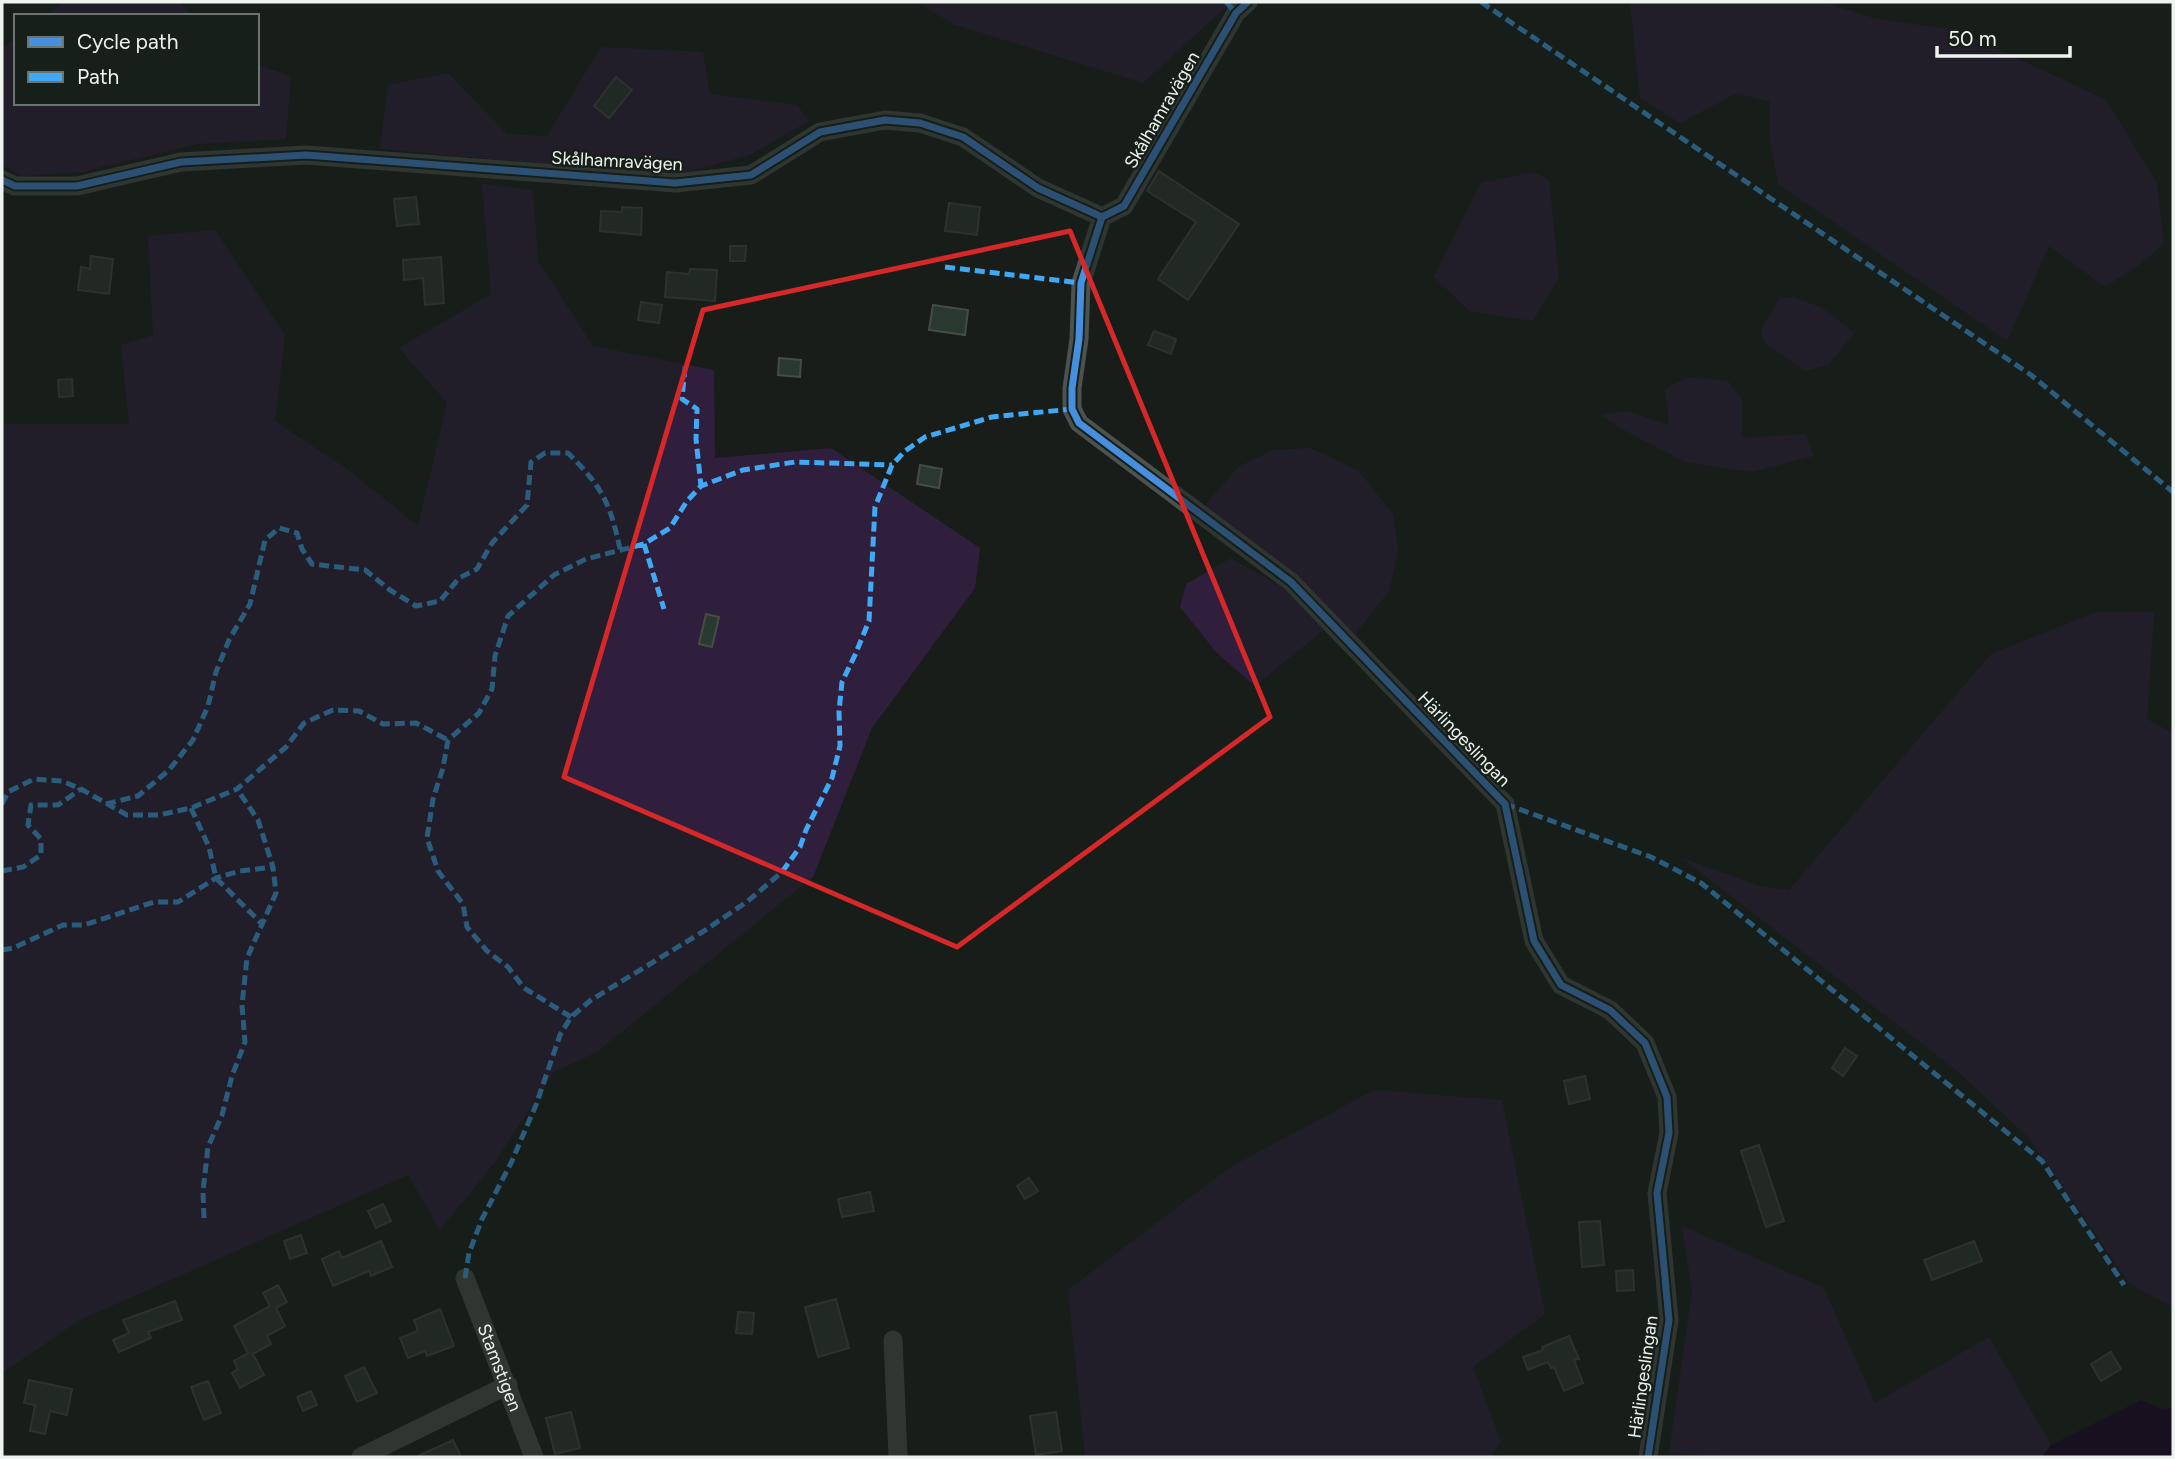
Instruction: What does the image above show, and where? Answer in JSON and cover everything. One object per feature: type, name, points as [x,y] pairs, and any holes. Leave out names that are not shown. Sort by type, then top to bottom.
[{"type":"street","name":"Skålhamravägen","points":[[2,180],[15,186],[77,186],[181,162],[306,155],[675,183],[751,174],[820,132],[885,120],[920,123],[963,137],[1038,188],[1102,217],[1125,206],[1236,13],[1248,2]]},
{"type":"street","name":"Härlingeslingan","points":[[1102,217],[1081,283],[1079,340],[1072,388],[1072,409],[1079,423],[1291,582],[1504,804],[1534,941],[1561,985],[1610,1010],[1645,1043],[1667,1097],[1669,1133],[1657,1193],[1669,1320],[1648,1457]]},
{"type":"street","name":"Stamstigen","points":[[465,1278],[534,1457]]},
{"type":"street","points":[[893,1339],[898,1457]]},
{"type":"street","points":[[361,1457],[508,1385]]},
{"type":"highlighted area","points":[[1070,231],[1270,717],[957,947],[564,777],[703,310]]},
{"type":"shaded area","points":[[61,2],[180,2],[190,14],[48,14]]},
{"type":"shaded area","points":[[917,2],[1231,2],[1143,83],[953,24]]},
{"type":"shaded area","points":[[1630,2],[1823,2],[1877,19],[1957,30],[2106,100],[2157,183],[2164,244],[2139,265],[2105,287],[2049,246],[2007,341],[1778,184],[1770,141],[1770,102],[1737,93],[1680,123],[1640,98]]},
{"type":"shaded area","points":[[14,40],[14,105],[259,105],[259,66],[291,76],[286,139],[197,144],[82,172],[22,176],[2,165],[2,44],[4,47]]},
{"type":"shaded area","points":[[601,47],[703,52],[710,94],[797,105],[809,121],[750,155],[674,175],[380,149],[388,85],[448,73],[507,134],[547,136]]},
{"type":"shaded area","points":[[1533,172],[1549,180],[1559,277],[1533,321],[1469,311],[1434,277],[1481,183]]},
{"type":"shaded area","points":[[482,184],[533,190],[538,261],[593,346],[714,370],[715,458],[831,448],[980,548],[975,588],[872,728],[813,877],[597,1052],[554,1072],[495,1162],[440,1230],[408,1175],[80,1320],[2,1373],[2,424],[129,424],[121,345],[153,335],[148,236],[215,230],[285,335],[275,421],[343,466],[418,526],[447,403],[399,348],[491,294]]},
{"type":"shaded area","points":[[1793,297],[1823,308],[1854,333],[1828,365],[1805,371],[1764,342],[1761,330],[1779,299]]},
{"type":"shaded area","points":[[1688,377],[1728,381],[1742,400],[1742,438],[1805,434],[1814,456],[1752,472],[1685,462],[1620,428],[1602,415],[1627,411],[1669,425],[1665,389]]},
{"type":"shaded area","points":[[1310,448],[1358,470],[1393,514],[1398,551],[1389,591],[1355,634],[1294,577],[1200,511],[1238,467],[1273,450]]},
{"type":"shaded area","points":[[1231,558],[1281,587],[1325,629],[1255,686],[1216,652],[1180,607],[1186,584]]},
{"type":"shaded area","points":[[2097,612],[2154,612],[2147,719],[2173,733],[2173,1307],[2130,1284],[2030,1139],[1956,1070],[1682,858],[1759,886],[1789,890],[1991,654]]},
{"type":"shaded area","points":[[1374,1090],[1502,1100],[1545,1314],[1473,1367],[1501,1442],[1490,1457],[1085,1457],[1068,1290],[1229,1168]]},
{"type":"shaded area","points":[[1682,1226],[1824,1288],[1875,1403],[1989,1337],[2051,1445],[2042,1457],[1740,1457],[1669,1453],[1692,1292]]},
{"type":"shaded area","points":[[2141,1400],[2162,1409],[2173,1408],[2173,1457],[2042,1457],[2051,1445]]},
{"type":"building","points":[[616,77],[632,90],[609,118],[594,106]]},
{"type":"building","points":[[1159,171],[1239,224],[1188,300],[1158,279],[1196,222],[1147,191]]},
{"type":"building","points":[[416,197],[419,224],[397,226],[394,199]]},
{"type":"building","points":[[949,203],[980,207],[977,235],[945,231]]},
{"type":"building","points":[[622,207],[642,208],[641,235],[600,231],[601,211],[622,212]]},
{"type":"building","points":[[730,246],[746,246],[745,261],[730,261]]},
{"type":"building","points":[[91,256],[113,259],[109,294],[78,290],[81,267],[90,269]]},
{"type":"building","points":[[441,257],[444,303],[425,305],[423,278],[404,280],[403,260]]},
{"type":"building","points":[[690,269],[717,270],[715,301],[665,297],[667,272],[689,274]]},
{"type":"building","points":[[641,302],[662,305],[659,323],[638,320]]},
{"type":"building","points":[[933,305],[968,310],[965,335],[929,330]]},
{"type":"building","points":[[1154,331],[1176,339],[1171,354],[1148,345]]},
{"type":"building","points":[[779,358],[801,360],[800,377],[778,375]]},
{"type":"building","points":[[72,379],[73,396],[59,397],[58,380]]},
{"type":"building","points":[[920,465],[942,469],[939,488],[917,484]]},
{"type":"building","points":[[706,614],[719,617],[712,647],[699,644]]},
{"type":"building","points":[[1845,1048],[1857,1056],[1843,1076],[1832,1068]]},
{"type":"building","points":[[1585,1076],[1590,1099],[1569,1104],[1564,1081]]},
{"type":"building","points":[[1759,1145],[1784,1221],[1766,1227],[1741,1151]]},
{"type":"building","points":[[1029,1178],[1038,1191],[1025,1199],[1017,1186]]},
{"type":"building","points":[[870,1192],[874,1211],[842,1217],[838,1199]]},
{"type":"building","points":[[383,1204],[391,1221],[376,1228],[368,1211]]},
{"type":"building","points":[[1600,1221],[1604,1265],[1582,1267],[1579,1222]]},
{"type":"building","points":[[301,1235],[307,1253],[290,1259],[284,1241]]},
{"type":"building","points":[[381,1241],[392,1267],[371,1276],[369,1271],[333,1286],[322,1259],[339,1251],[342,1258]]},
{"type":"building","points":[[1974,1241],[1982,1261],[1932,1280],[1924,1260]]},
{"type":"building","points":[[1633,1270],[1634,1290],[1617,1291],[1616,1271]]},
{"type":"building","points":[[278,1285],[287,1302],[276,1308],[285,1326],[267,1336],[271,1344],[253,1354],[264,1375],[240,1388],[232,1373],[238,1369],[234,1361],[248,1353],[234,1326],[270,1306],[263,1293]]},
{"type":"building","points":[[836,1299],[849,1348],[818,1357],[805,1307]]},
{"type":"building","points":[[175,1301],[182,1320],[148,1332],[151,1338],[119,1352],[113,1340],[129,1333],[123,1320]]},
{"type":"building","points":[[440,1309],[454,1346],[427,1356],[425,1351],[408,1358],[400,1338],[418,1331],[414,1320]]},
{"type":"building","points":[[738,1312],[754,1313],[752,1334],[736,1333]]},
{"type":"building","points":[[1569,1336],[1579,1359],[1574,1360],[1583,1383],[1564,1391],[1554,1367],[1551,1368],[1548,1362],[1528,1370],[1523,1357]]},
{"type":"building","points":[[2111,1352],[2121,1369],[2101,1381],[2091,1364]]},
{"type":"building","points":[[364,1367],[377,1393],[357,1402],[345,1376]]},
{"type":"building","points":[[29,1380],[72,1389],[67,1415],[50,1411],[45,1434],[30,1431],[35,1405],[24,1403]]},
{"type":"building","points":[[208,1381],[221,1413],[204,1420],[191,1387]]},
{"type":"building","points":[[311,1391],[317,1405],[303,1411],[297,1397]]},
{"type":"building","points":[[571,1412],[580,1448],[555,1454],[546,1418]]},
{"type":"building","points":[[1056,1412],[1062,1451],[1036,1455],[1030,1416]]},
{"type":"building","points":[[453,1440],[461,1457],[416,1457]]},
{"type":"marked path","points":[[1226,2],[1236,13]]},
{"type":"marked path","points":[[1481,2],[2031,375],[2173,492]]},
{"type":"marked path","points":[[945,267],[1081,283]]},
{"type":"marked path","points":[[685,367],[682,399],[697,409],[696,439],[701,486]]},
{"type":"marked path","points":[[465,1278],[469,1253],[482,1219],[511,1163],[536,1105],[560,1035],[571,1017],[591,1000],[748,901],[782,872],[800,847],[832,778],[840,746],[842,682],[869,621],[875,507],[892,465],[905,451],[925,437],[992,417],[1072,409]]},
{"type":"marked path","points":[[106,804],[138,796],[169,770],[193,740],[208,706],[216,672],[229,640],[250,604],[265,540],[279,528],[297,533],[302,549],[312,564],[365,570],[416,606],[440,601],[459,578],[477,569],[492,543],[527,505],[531,462],[545,453],[568,453],[603,496],[620,549]]},
{"type":"marked path","points":[[571,1017],[524,988],[508,967],[487,951],[467,927],[463,904],[438,871],[427,838],[433,799],[448,740],[479,713],[492,689],[495,656],[508,616],[554,575],[586,559],[644,544],[670,528],[687,501],[701,486],[743,470],[795,462],[892,465]]},
{"type":"marked path","points":[[644,544],[664,609]]},
{"type":"marked path","points":[[2,804],[8,792],[34,779],[62,781],[127,815],[159,815],[191,808],[237,789],[286,747],[304,723],[333,710],[359,711],[383,724],[416,723],[448,740]]},
{"type":"marked path","points":[[2,871],[23,867],[41,855],[41,839],[28,825],[31,805],[58,805],[81,789]]},
{"type":"marked path","points":[[204,1218],[203,1191],[208,1147],[222,1115],[232,1076],[245,1042],[242,1005],[247,958],[276,893],[273,867],[258,820],[237,789]]},
{"type":"marked path","points":[[1505,804],[1651,857],[1701,883],[2042,1161],[2124,1285]]},
{"type":"marked path","points":[[191,808],[209,847],[216,878],[263,925]]},
{"type":"marked path","points":[[2,950],[13,948],[63,925],[84,925],[154,902],[178,902],[216,878],[240,871],[273,867]]},
{"type":"cycle path","points":[[2,180],[15,186],[77,186],[181,162],[306,155],[675,183],[751,175],[820,132],[885,120],[920,123],[963,137],[1038,188],[1102,217],[1124,206],[1236,13],[1248,2]]},
{"type":"cycle path","points":[[1102,217],[1081,283],[1079,339],[1072,388],[1072,409],[1079,423],[1291,582],[1505,804],[1534,941],[1561,985],[1610,1010],[1645,1043],[1667,1097],[1669,1133],[1657,1193],[1669,1320],[1648,1457]]}]
